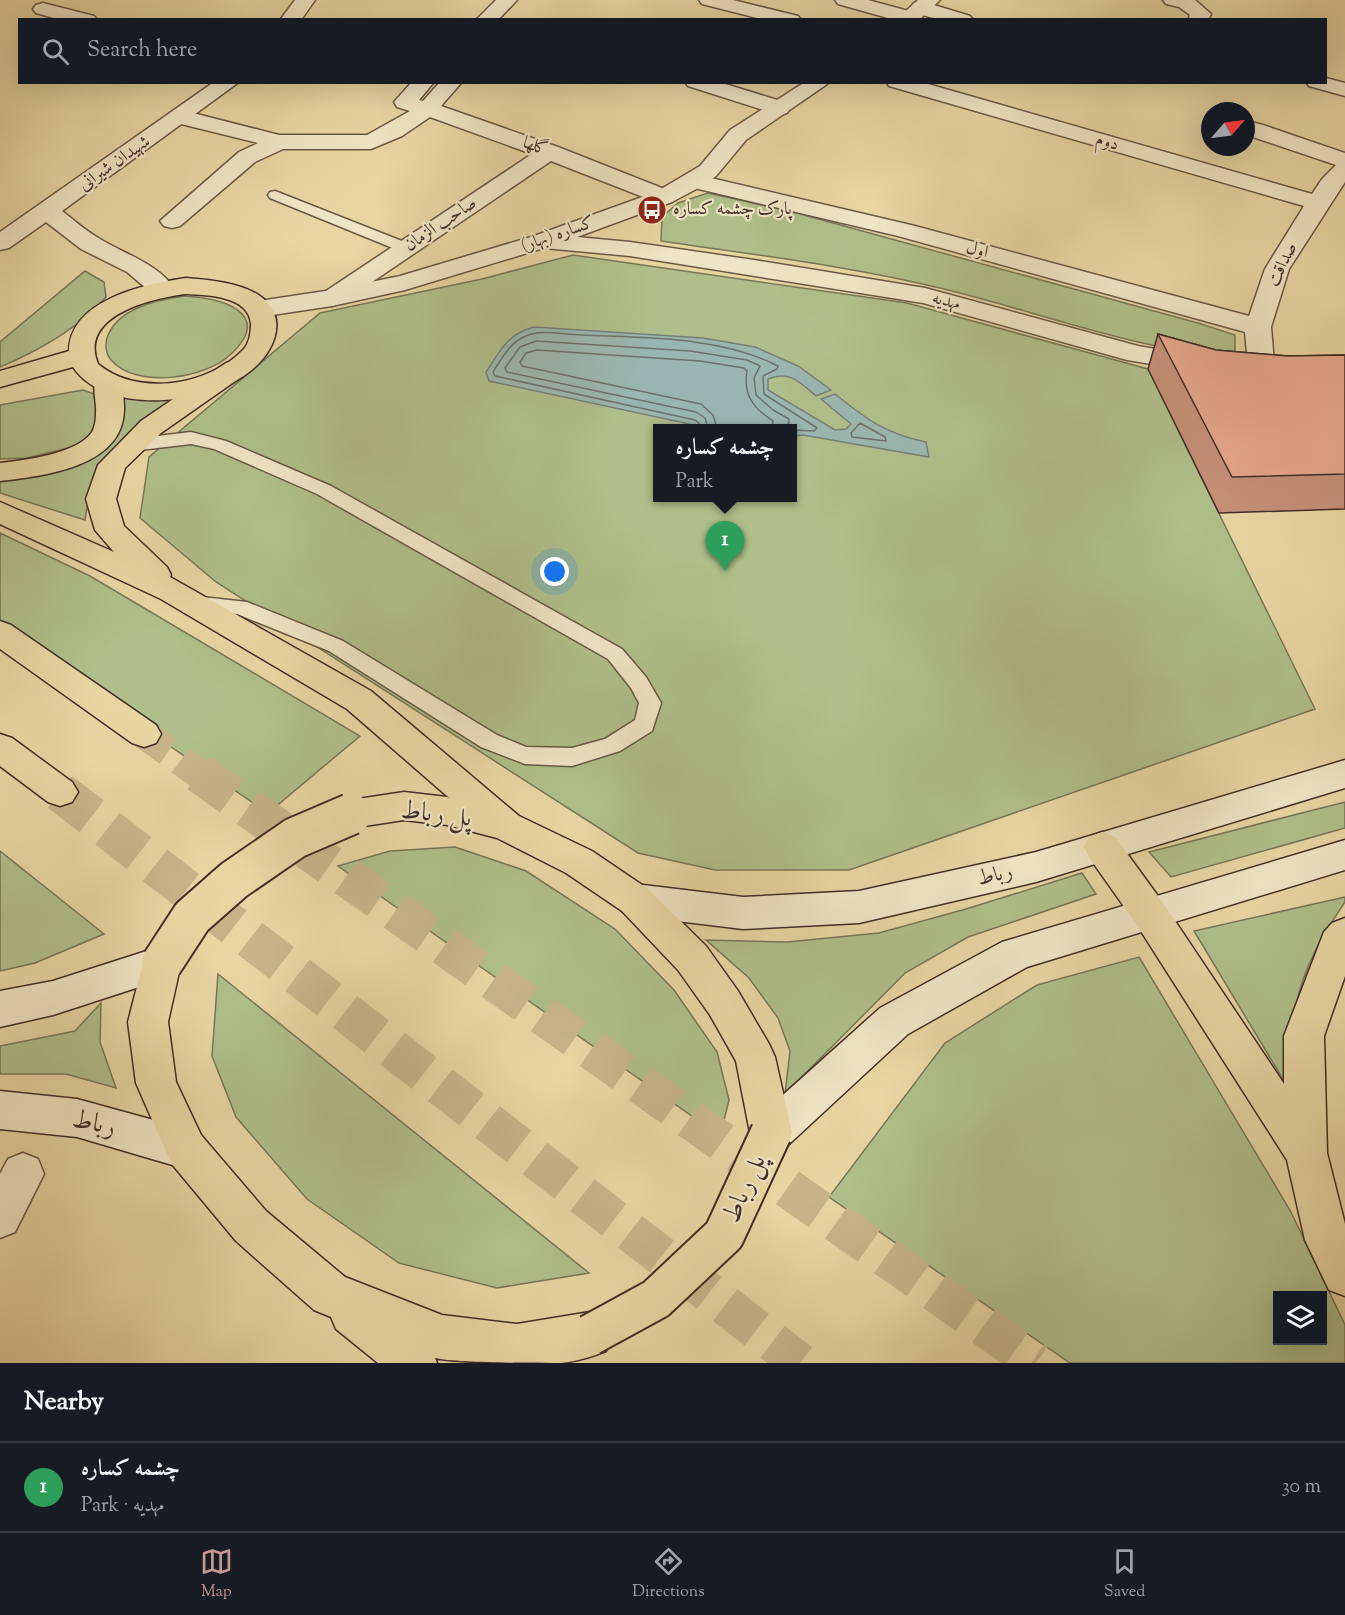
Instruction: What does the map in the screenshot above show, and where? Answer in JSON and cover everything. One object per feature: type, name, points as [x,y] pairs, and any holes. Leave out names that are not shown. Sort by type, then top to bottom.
[{"type":"main road","points":[[182,597],[110,530],[101,499],[112,465],[151,427],[236,369],[253,355],[263,339],[265,323],[259,309],[247,299],[230,291],[186,286],[162,289],[119,304],[102,315],[89,328],[83,342],[82,356],[87,369],[107,383],[130,390],[157,392],[185,389],[204,384],[236,369]]},
{"type":"main road","points":[[0,379],[82,356]]},
{"type":"main road","points":[[0,472],[30,469],[74,456],[101,438],[108,425],[111,404],[107,383]]},
{"type":"main road","points":[[0,512],[182,597],[359,700],[506,826]]},
{"type":"main road","points":[[0,633],[144,734]]},
{"type":"main road","points":[[0,747],[60,792]]},
{"type":"main road","name":"پل رباط","points":[[404,806],[447,811],[506,826],[579,862],[635,900],[692,958],[724,1003],[755,1057],[771,1133],[724,1235],[656,1299],[590,1335],[517,1347],[442,1338],[330,1294],[251,1226],[186,1149],[156,1083],[148,1022],[162,963],[192,917],[234,880],[295,838],[351,814],[404,806]]},
{"type":"main road","points":[[1102,847],[1150,914],[1306,1153]]},
{"type":"main road","points":[[1345,934],[1337,944],[1304,1036],[1306,1153],[1327,1240],[1345,1274]]},
{"type":"main road","points":[[330,1294],[414,1363]]},
{"type":"street","points":[[291,18],[304,0]]},
{"type":"street","points":[[710,0],[783,18]]},
{"type":"street","points":[[845,0],[953,18]]},
{"type":"street","points":[[1173,0],[1185,2],[1201,14],[1199,18]]},
{"type":"street","points":[[43,9],[79,18]]},
{"type":"street","points":[[491,18],[515,9]]},
{"type":"street","name":"شهیدان شیرانی","points":[[0,243],[226,84]]},
{"type":"street","name":"گلها","points":[[422,84],[405,102],[477,125],[664,197]]},
{"type":"street","points":[[181,117],[279,142],[371,142],[394,131],[426,110],[450,84]]},
{"type":"street","points":[[701,84],[779,108]]},
{"type":"street","name":"کساره (بهار)","points":[[259,309],[332,298],[405,282],[543,241],[664,197],[708,171],[738,135],[817,84]]},
{"type":"street","name":"دوم","points":[[903,84],[1318,203]]},
{"type":"street","points":[[1323,84],[1345,90]]},
{"type":"street","points":[[1255,130],[1344,170]]},
{"type":"street","points":[[172,221],[247,157],[279,142]]},
{"type":"street","name":"صاحب الزمان","points":[[332,298],[550,152]]},
{"type":"street","name":"صداقت","points":[[1250,372],[1258,327],[1277,269],[1330,184],[1344,170]]},
{"type":"street","name":"اول","points":[[694,181],[757,194],[924,236],[1258,327]]},
{"type":"street","points":[[47,211],[90,244],[136,267],[162,289]]},
{"type":"street","name":"مهدیه","points":[[543,241],[630,249],[742,265],[925,296],[1136,354],[1250,372]]},
{"type":"street","name":"رباط","points":[[635,900],[743,913],[859,907],[1036,867],[1345,774]]},
{"type":"street","points":[[771,1133],[894,1021],[1016,954],[1345,855]]},
{"type":"street","points":[[0,1008],[53,998],[162,963]]},
{"type":"street","name":"رباط","points":[[0,1110],[76,1118],[186,1149]]},
{"type":"street","points":[[0,1216],[23,1174]]},
{"type":"lane","points":[[275,195],[406,248]]},
{"type":"lane","points":[[132,445],[191,438],[220,445],[324,490],[615,654],[639,683],[650,703],[644,725],[612,745],[572,757],[525,755],[489,741],[336,646],[240,608],[182,597]]},
{"type":"green space","points":[[708,193],[793,212],[1198,323],[1235,335],[1235,358],[1160,347],[1124,339],[980,298],[909,281],[803,262],[661,241],[662,217],[678,203]]},
{"type":"green space","points":[[573,255],[907,303],[1148,369],[1315,709],[849,870],[715,870],[638,853],[216,582],[140,518],[149,457],[320,313],[482,279]]},
{"type":"green space","points":[[85,271],[104,282],[106,297],[71,329],[29,354],[0,367],[0,342]]},
{"type":"green space","points":[[184,296],[227,304],[238,310],[245,318],[247,328],[243,340],[230,355],[204,370],[170,377],[136,375],[122,369],[111,360],[106,350],[107,338],[119,319],[150,303]]},
{"type":"green space","points":[[83,390],[97,395],[97,429],[76,446],[27,458],[0,459],[0,405]]},
{"type":"green space","points":[[197,390],[89,496],[85,520],[0,493],[0,478],[116,435],[123,414],[121,395]]},
{"type":"green space","points":[[0,533],[90,576],[360,736],[268,813],[158,738],[0,621]]},
{"type":"green space","points":[[1345,802],[1345,828],[1171,877],[1149,852]]},
{"type":"green space","points":[[455,847],[526,871],[615,929],[674,990],[717,1052],[729,1100],[720,1136],[338,866],[390,851]]},
{"type":"green space","points":[[0,851],[104,934],[35,963],[0,971]]},
{"type":"green space","points":[[1082,873],[1096,894],[968,937],[905,973],[785,1094],[790,1051],[778,1018],[749,978],[706,940],[787,942],[879,933]]},
{"type":"green space","points":[[1345,897],[1345,902],[1315,952],[1299,992],[1294,1029],[1293,1096],[1194,931]]},
{"type":"green space","points":[[1139,957],[1291,1212],[1345,1325],[1345,1363],[1070,1363],[829,1197],[945,1043],[1037,985]]},
{"type":"green space","points":[[218,974],[589,1273],[497,1288],[399,1263],[307,1199],[236,1117],[212,1056]]},
{"type":"green space","points":[[101,1003],[100,1042],[116,1088],[66,1074],[0,1074],[0,1046],[75,1031]]},
{"type":"water","points":[[534,327],[703,338],[755,347],[798,366],[831,390],[816,396],[794,379],[782,376],[768,379],[768,390],[835,430],[846,429],[851,424],[821,399],[835,394],[888,430],[926,442],[929,457],[797,436],[797,424],[689,424],[489,381],[486,372],[501,350],[517,334]]},
{"type":"building","points":[[1158,334],[1216,350],[1288,356],[1345,355],[1345,474],[1232,477]]},
{"type":"tunnel","points":[[144,734],[201,775]]},
{"type":"tunnel","points":[[199,773],[1036,1363]]},
{"type":"tunnel","points":[[60,792],[800,1363]]},
{"type":"place","name":"پارک چشمه کساره","points":[[652,210]]},
{"type":"place","name":"چشمه کساره","points":[[725,571]]}]
